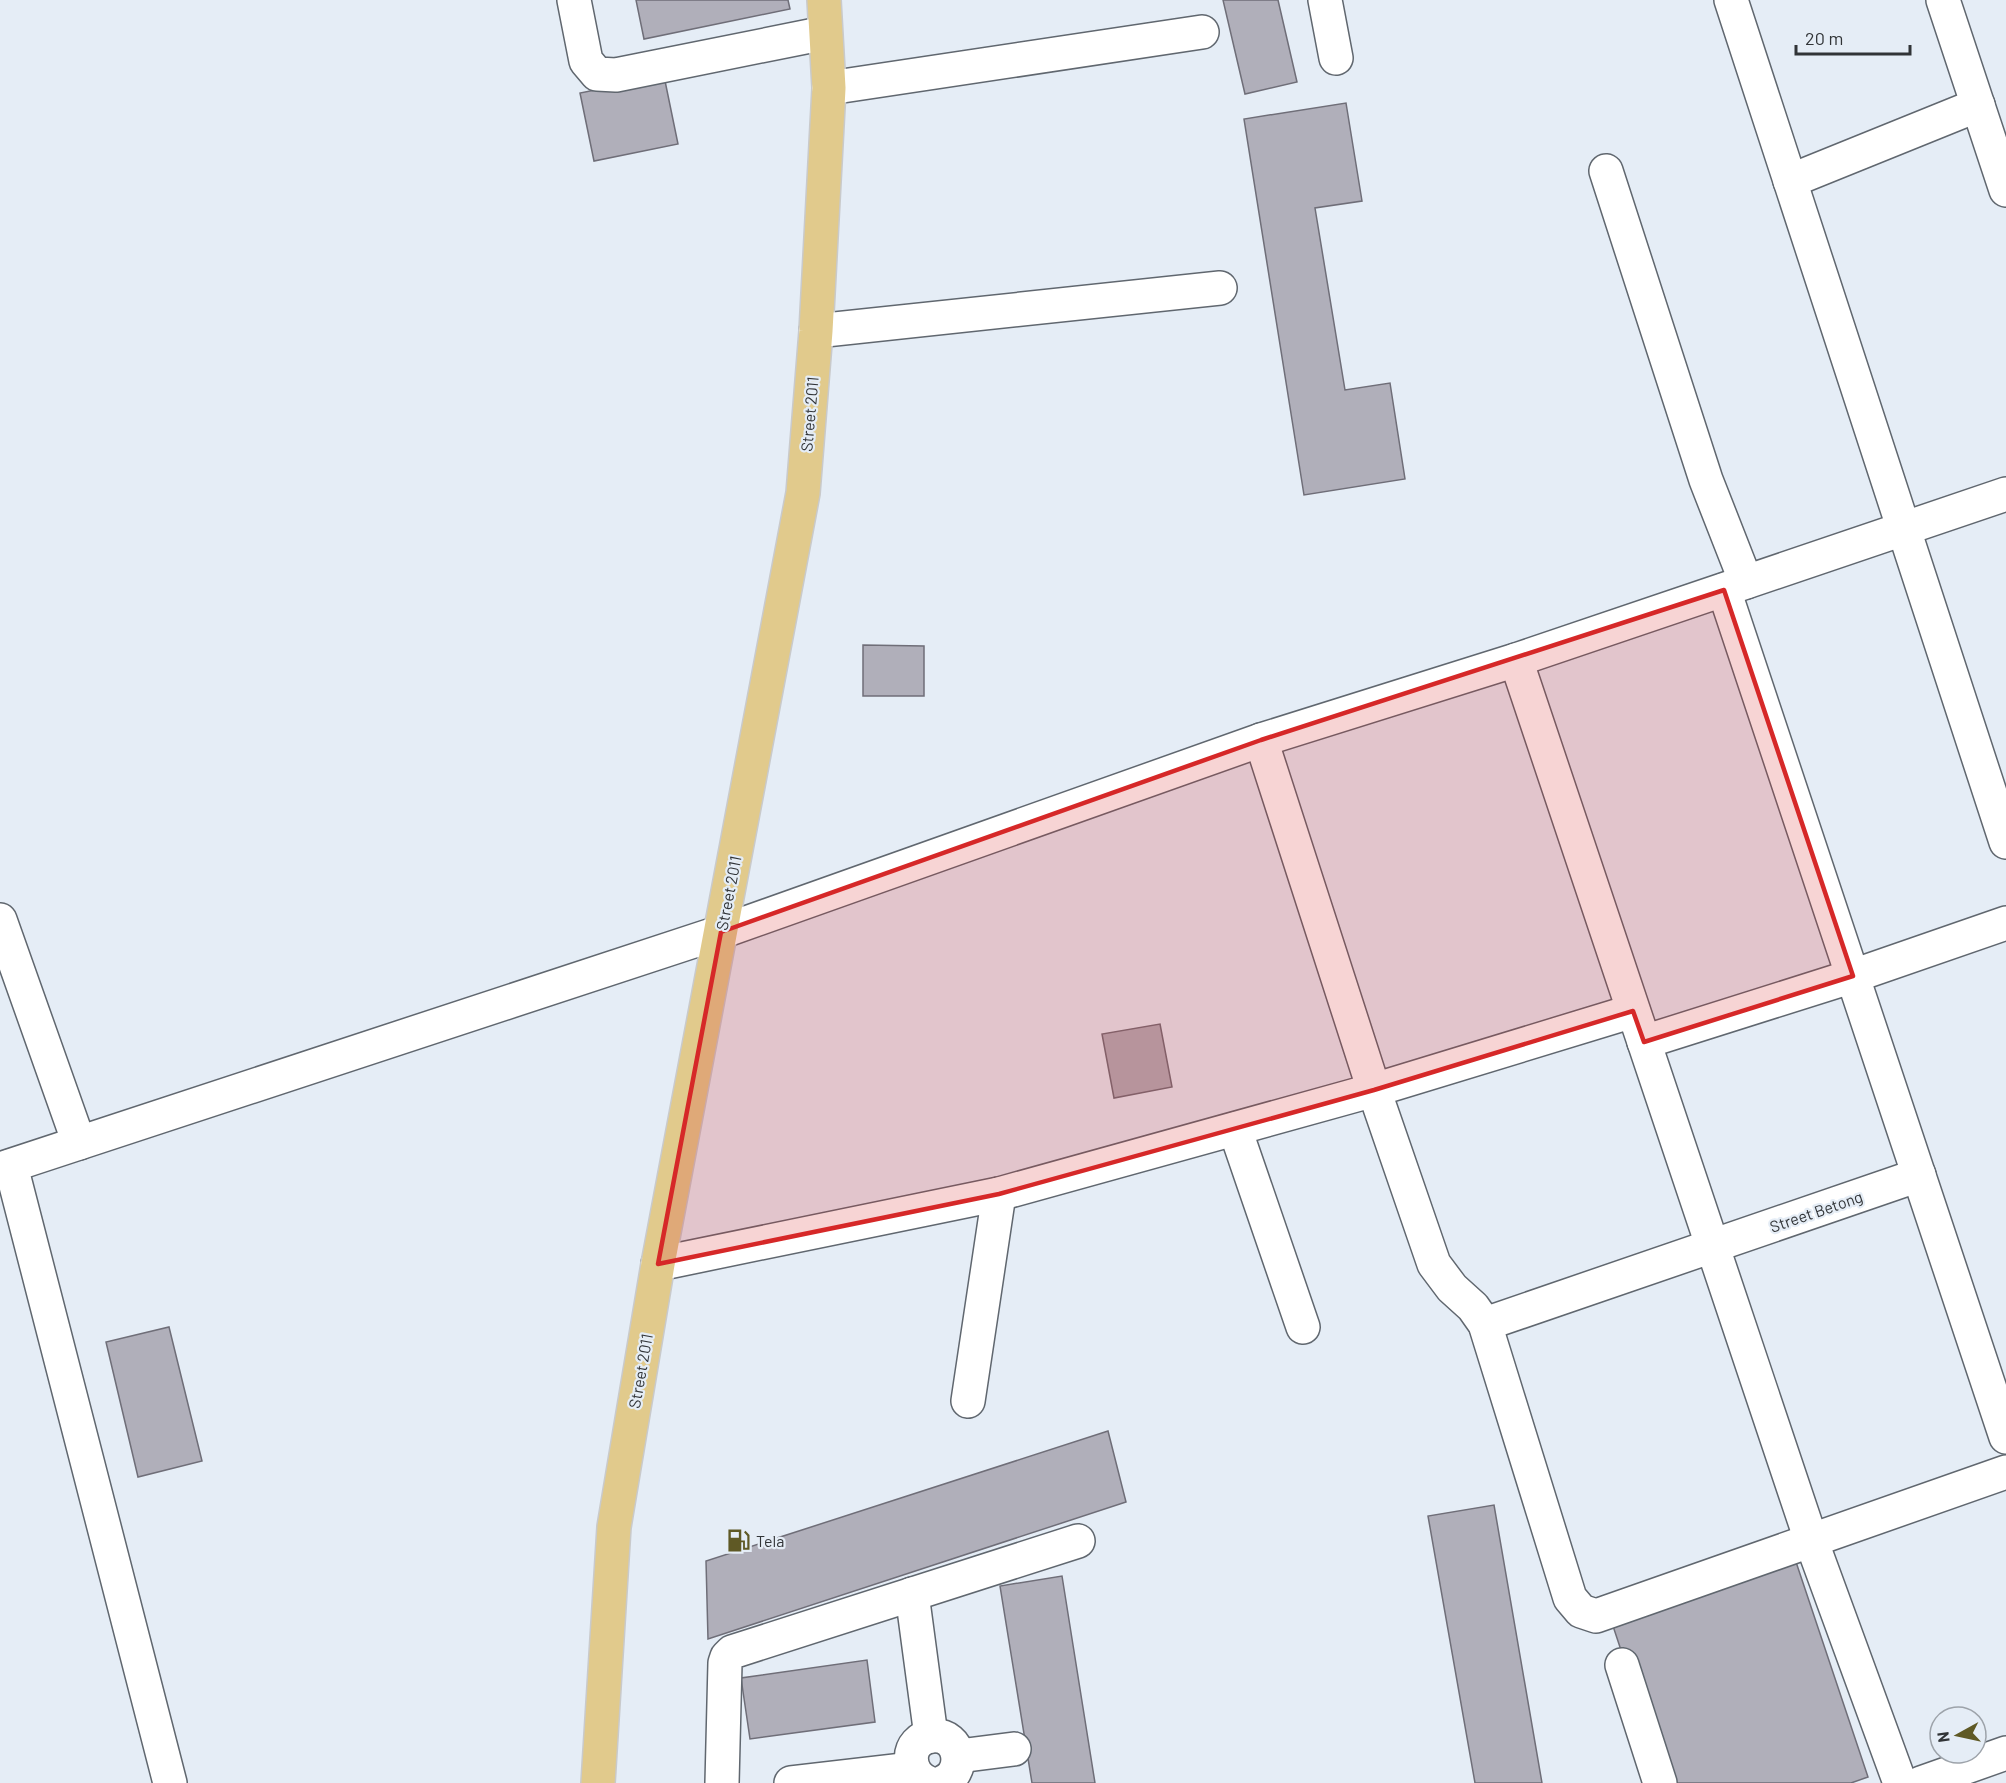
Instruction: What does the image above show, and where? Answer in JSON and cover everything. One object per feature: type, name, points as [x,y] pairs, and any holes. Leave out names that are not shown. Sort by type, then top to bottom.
[{"type":"main road","name":"Street 2011","points":[[598,1783],[614,1527],[658,1264],[803,492],[816,331],[829,88],[824,0]]},
{"type":"street","points":[[574,0],[586,61],[597,74],[616,75],[825,33]]},
{"type":"street","points":[[1325,0],[1336,58]]},
{"type":"street","points":[[1731,0],[2006,842]]},
{"type":"street","points":[[1943,0],[2006,190]]},
{"type":"street","points":[[829,88],[1202,32]]},
{"type":"street","points":[[1790,181],[1978,105]]},
{"type":"street","points":[[1606,171],[1706,480],[1735,586],[1852,976],[2006,1437]]},
{"type":"street","points":[[816,331],[1220,288]]},
{"type":"street","points":[[170,1783],[5,1168],[721,932],[1262,740],[1516,660],[2006,494]]},
{"type":"street","points":[[1516,660],[1811,1540],[1900,1783]]},
{"type":"street","points":[[1262,740],[1374,1090],[1434,1264],[1452,1288],[1473,1307],[1485,1324],[1570,1598],[1581,1611],[1596,1616],[2006,1472]]},
{"type":"street","points":[[0,920],[79,1143]]},
{"type":"street","points":[[1644,1042],[1852,976],[2006,923]]},
{"type":"street","points":[[658,1264],[999,1194],[1374,1090],[1634,1011]]},
{"type":"street","points":[[1235,1129],[1303,1327]]},
{"type":"street","name":"Street Betong","points":[[1485,1324],[1919,1175]]},
{"type":"street","points":[[968,1401],[999,1194]]},
{"type":"street","points":[[722,1783],[725,1663],[732,1652],[1078,1541]]},
{"type":"street","points":[[912,1594],[931,1736]]},
{"type":"street","points":[[1622,1665],[1660,1783]]},
{"type":"street","points":[[791,1783],[921,1776],[912,1754],[919,1742],[931,1736],[946,1738],[957,1749],[946,1776]]},
{"type":"street","points":[[946,1776],[1014,1749]]},
{"type":"street","points":[[1921,1783],[2006,1753]]},
{"type":"highlighted area","points":[[1724,590],[1853,976],[1644,1042],[1633,1011],[1374,1090],[999,1194],[658,1264],[721,932],[1261,740]]},
{"type":"building","points":[[636,0],[788,0],[790,9],[644,39]]},
{"type":"building","points":[[1223,0],[1278,0],[1297,82],[1245,94]]},
{"type":"building","points":[[664,76],[678,144],[594,161],[580,93]]},
{"type":"building","points":[[1346,103],[1362,201],[1315,208],[1345,390],[1390,383],[1405,479],[1304,495],[1244,119]]},
{"type":"building","points":[[863,645],[924,646],[924,696],[863,696]]},
{"type":"building","points":[[1160,1024],[1172,1087],[1114,1098],[1102,1034]]},
{"type":"building","points":[[169,1327],[202,1461],[138,1477],[106,1342]]},
{"type":"building","points":[[1108,1431],[1126,1502],[708,1639],[706,1561]]},
{"type":"building","points":[[1494,1505],[1542,1783],[1475,1783],[1428,1516]]},
{"type":"building","points":[[1794,1556],[1868,1777],[1851,1783],[1665,1783],[1610,1617]]},
{"type":"building","points":[[1062,1576],[1095,1783],[1032,1783],[1000,1586]]},
{"type":"building","points":[[867,1660],[875,1722],[750,1739],[741,1678]]},
{"type":"place","name":"Tela","points":[[738,1540]]}]
